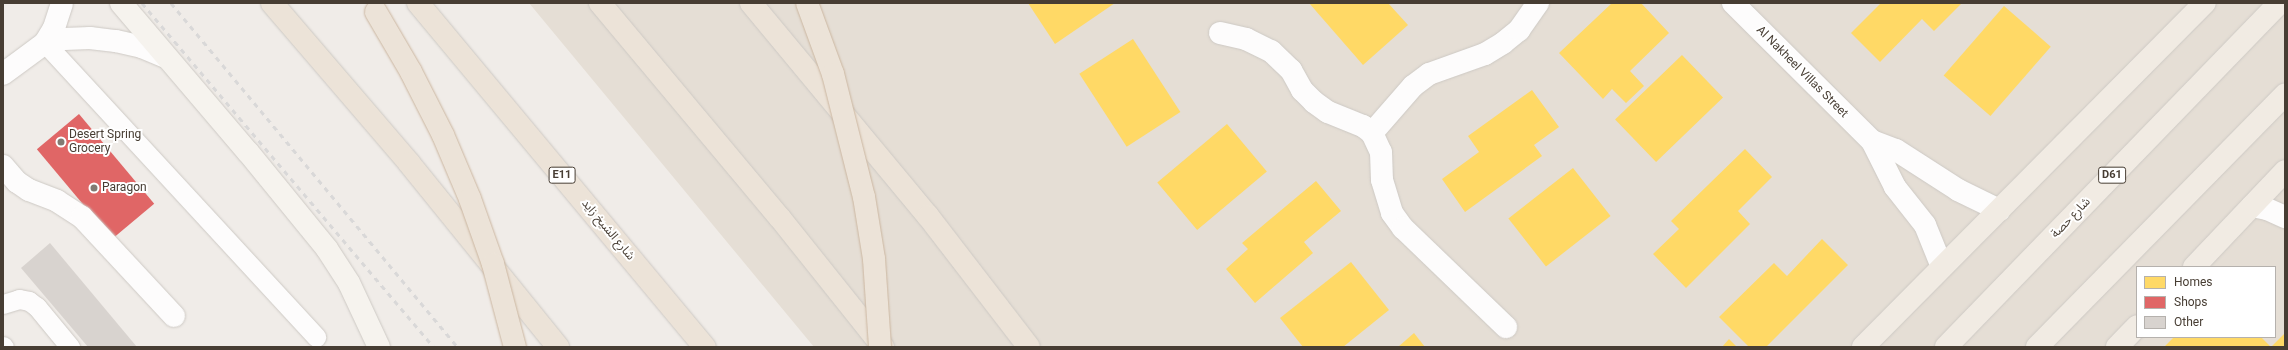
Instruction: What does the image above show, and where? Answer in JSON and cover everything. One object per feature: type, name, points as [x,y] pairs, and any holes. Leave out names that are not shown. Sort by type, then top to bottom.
[{"type":"highway","points":[[272,3],[409,163],[558,347]]},
{"type":"highway","name":"شارع الشيخ زايد","points":[[418,3],[705,347]]},
{"type":"highway","points":[[600,3],[780,218],[883,347]]},
{"type":"highway","points":[[751,3],[997,302],[1029,347]]},
{"type":"highway","points":[[807,3],[833,74],[864,197],[874,259],[880,347]]},
{"type":"highway","points":[[372,8],[411,72],[443,135],[470,199],[493,264],[516,347]]},
{"type":"highway","points":[[997,302],[1041,347]]},
{"type":"main road","points":[[121,3],[248,152],[327,249],[349,283],[379,347]]},
{"type":"main road","points":[[1863,347],[2204,3]]},
{"type":"main road","name":"شارع حصة","points":[[1946,347],[2279,3]]},
{"type":"main road","points":[[2037,347],[2285,94]]},
{"type":"main road","points":[[2195,266],[2285,171]]},
{"type":"main road","points":[[2117,347],[2136,327]]},
{"type":"street","points":[[3,74],[37,48],[54,28],[62,3]]},
{"type":"street","points":[[1372,133],[1413,86],[1429,74],[1485,54],[1503,43],[1518,30],[1538,3]]},
{"type":"street","name":"Al Nakheel Villas Street","points":[[1733,3],[1872,141],[1895,188],[1925,225],[1942,268]]},
{"type":"street","points":[[1220,33],[1246,39],[1271,51],[1291,70],[1302,90],[1314,102],[1328,112],[1364,126],[1372,133],[1381,152],[1382,180],[1392,214],[1403,228],[1506,327]]},
{"type":"street","points":[[37,48],[90,38],[116,40],[142,47],[166,57]]},
{"type":"street","name":"Al Nakheel Villas Street","points":[[1872,141],[1896,150],[1958,190],[1999,210]]},
{"type":"street","points":[[3,166],[17,182],[29,190],[57,201],[82,218],[174,316]]},
{"type":"street","points":[[2252,206],[2267,209],[2285,218]]},
{"type":"lane","points":[[37,48],[316,337]]},
{"type":"lane","points":[[3,304],[19,299],[29,301],[37,307],[70,347]]},
{"type":"shaded area","points":[[529,3],[2285,3],[2285,347],[814,347]]},
{"type":"building: Homes","points":[[1028,3],[1115,3],[1055,44]]},
{"type":"building: Homes","points":[[1309,3],[1388,3],[1408,25],[1363,65]]},
{"type":"building: Homes","points":[[1612,3],[1641,3],[1669,33],[1630,71],[1644,86],[1626,103],[1612,89],[1603,99],[1559,53]]},
{"type":"building: Homes","points":[[1881,3],[1962,3],[1934,31],[1922,19],[1880,62],[1851,33]]},
{"type":"building: Homes","points":[[2004,6],[2051,47],[1990,116],[1944,75]]},
{"type":"building: Homes","points":[[1133,39],[1180,112],[1127,147],[1079,74]]},
{"type":"building: Homes","points":[[1682,55],[1723,97],[1656,162],[1615,120]]},
{"type":"building: Homes","points":[[1532,90],[1559,127],[1534,145],[1542,156],[1465,212],[1442,179],[1479,152],[1468,136]]},
{"type":"building: Homes","points":[[1227,124],[1267,171],[1197,230],[1157,182]]},
{"type":"building: Homes","points":[[1745,149],[1772,177],[1738,211],[1750,224],[1686,288],[1653,254],[1679,229],[1671,221]]},
{"type":"building: Homes","points":[[1573,168],[1611,216],[1546,267],[1508,218]]},
{"type":"building: Homes","points":[[1316,181],[1341,211],[1304,242],[1313,253],[1255,303],[1226,269],[1248,249],[1242,243]]},
{"type":"building: Homes","points":[[1822,239],[1848,265],[1766,347],[1749,347],[1719,317],[1774,263],[1787,276]]},
{"type":"building: Homes","points":[[1351,262],[1389,310],[1343,347],[1303,347],[1280,318]]},
{"type":"building: Homes","points":[[1414,333],[1425,347],[1398,347]]},
{"type":"building: Homes","points":[[2285,333],[2285,347],[2271,347]]},
{"type":"building: Homes","points":[[2173,338],[2262,338],[2271,347],[2164,347]]},
{"type":"building: Homes","points":[[1729,339],[1737,347],[1722,347]]},
{"type":"building: Shops","points":[[79,114],[154,204],[112,239],[37,149]]},
{"type":"building: Other","points":[[50,243],[137,347],[88,347],[21,268]]},
{"type":"railway","points":[[142,3],[434,347]]},
{"type":"railway","points":[[171,3],[458,347]]},
{"type":"place","name":"Desert Spring Grocery","points":[[61,142]]},
{"type":"place","name":"Paragon","points":[[94,188]]}]
